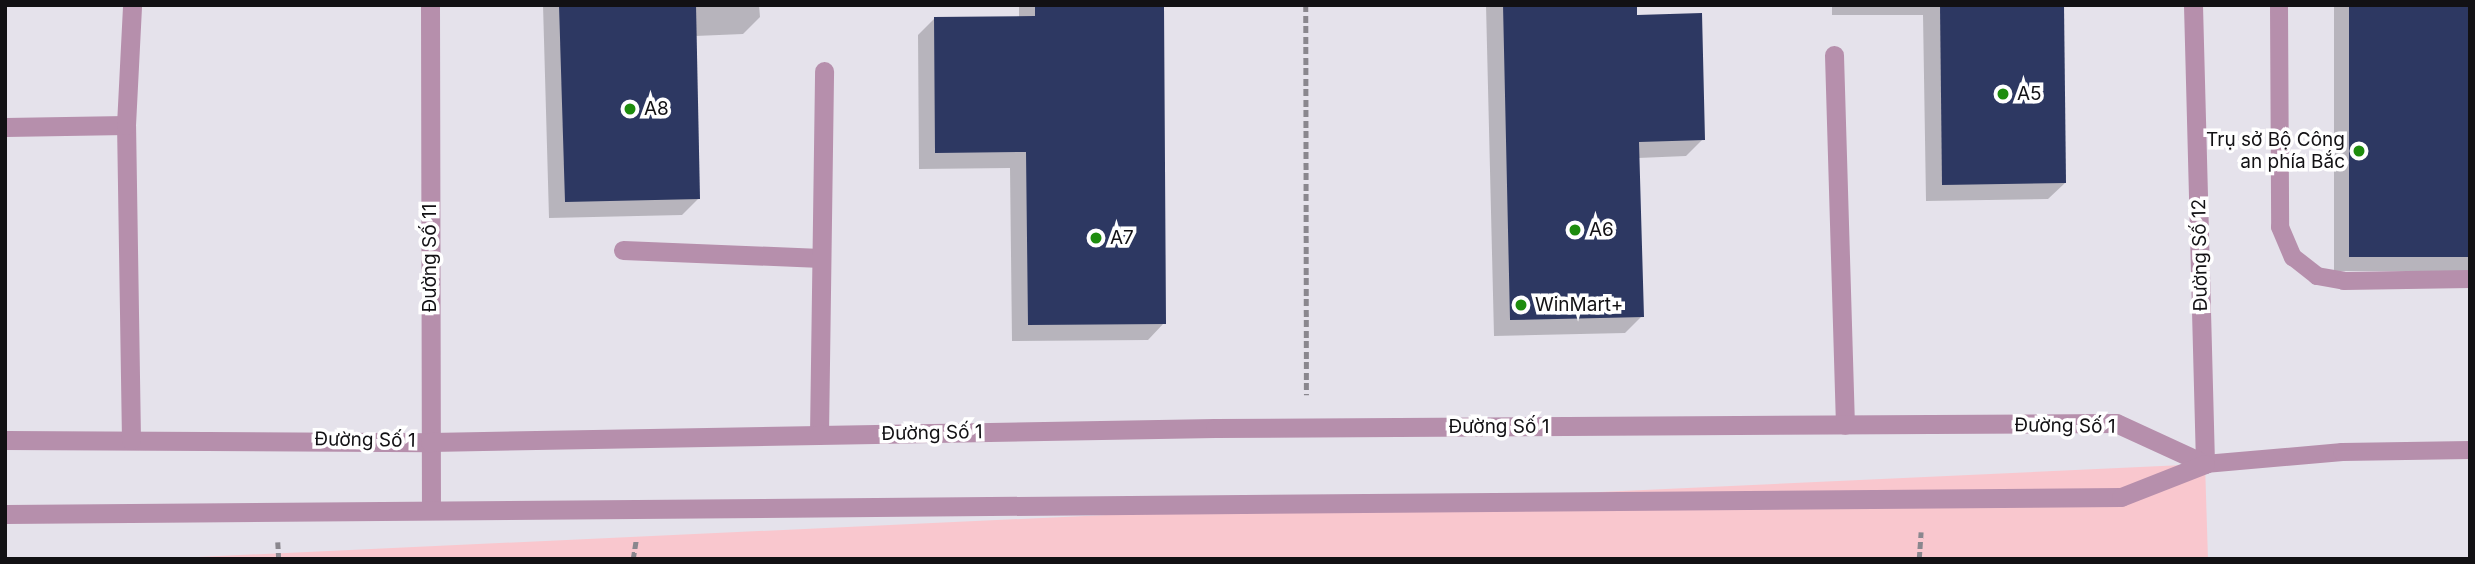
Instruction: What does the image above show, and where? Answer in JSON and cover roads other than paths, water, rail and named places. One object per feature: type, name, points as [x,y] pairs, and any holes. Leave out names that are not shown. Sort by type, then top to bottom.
[{"type":"street","points":[[131,440],[126,125],[132,5]]},
{"type":"street","name":"Đường Số 11","points":[[430,5],[431,510]]},
{"type":"street","name":"Đường Số 12","points":[[2193,5],[2205,464]]},
{"type":"street","points":[[1834,55],[1845,425]]},
{"type":"street","points":[[818,435],[824,71]]},
{"type":"street","points":[[5,127],[126,125]]},
{"type":"street","points":[[623,250],[821,258]]},
{"type":"street","name":"Đường Số 1","points":[[5,440],[430,442],[1307,427],[2116,423],[2205,464]]},
{"type":"street","points":[[5,514],[2121,497],[2205,464]]},
{"type":"lane","points":[[2279,5],[2280,228],[2293,257],[2317,276],[2344,281],[2470,279]]},
{"type":"lane","points":[[2205,464],[2342,452],[2470,450]]},
{"type":"place","name":"A5","points":[[2003,94]]},
{"type":"place","name":"A8","points":[[630,109]]},
{"type":"place","name":"Trụ sở Bộ Công an phía Bắc","points":[[2359,151]]},
{"type":"place","name":"A6","points":[[1575,230]]},
{"type":"place","name":"A7","points":[[1096,238]]},
{"type":"place","name":"WinMart+","points":[[1521,305]]}]
